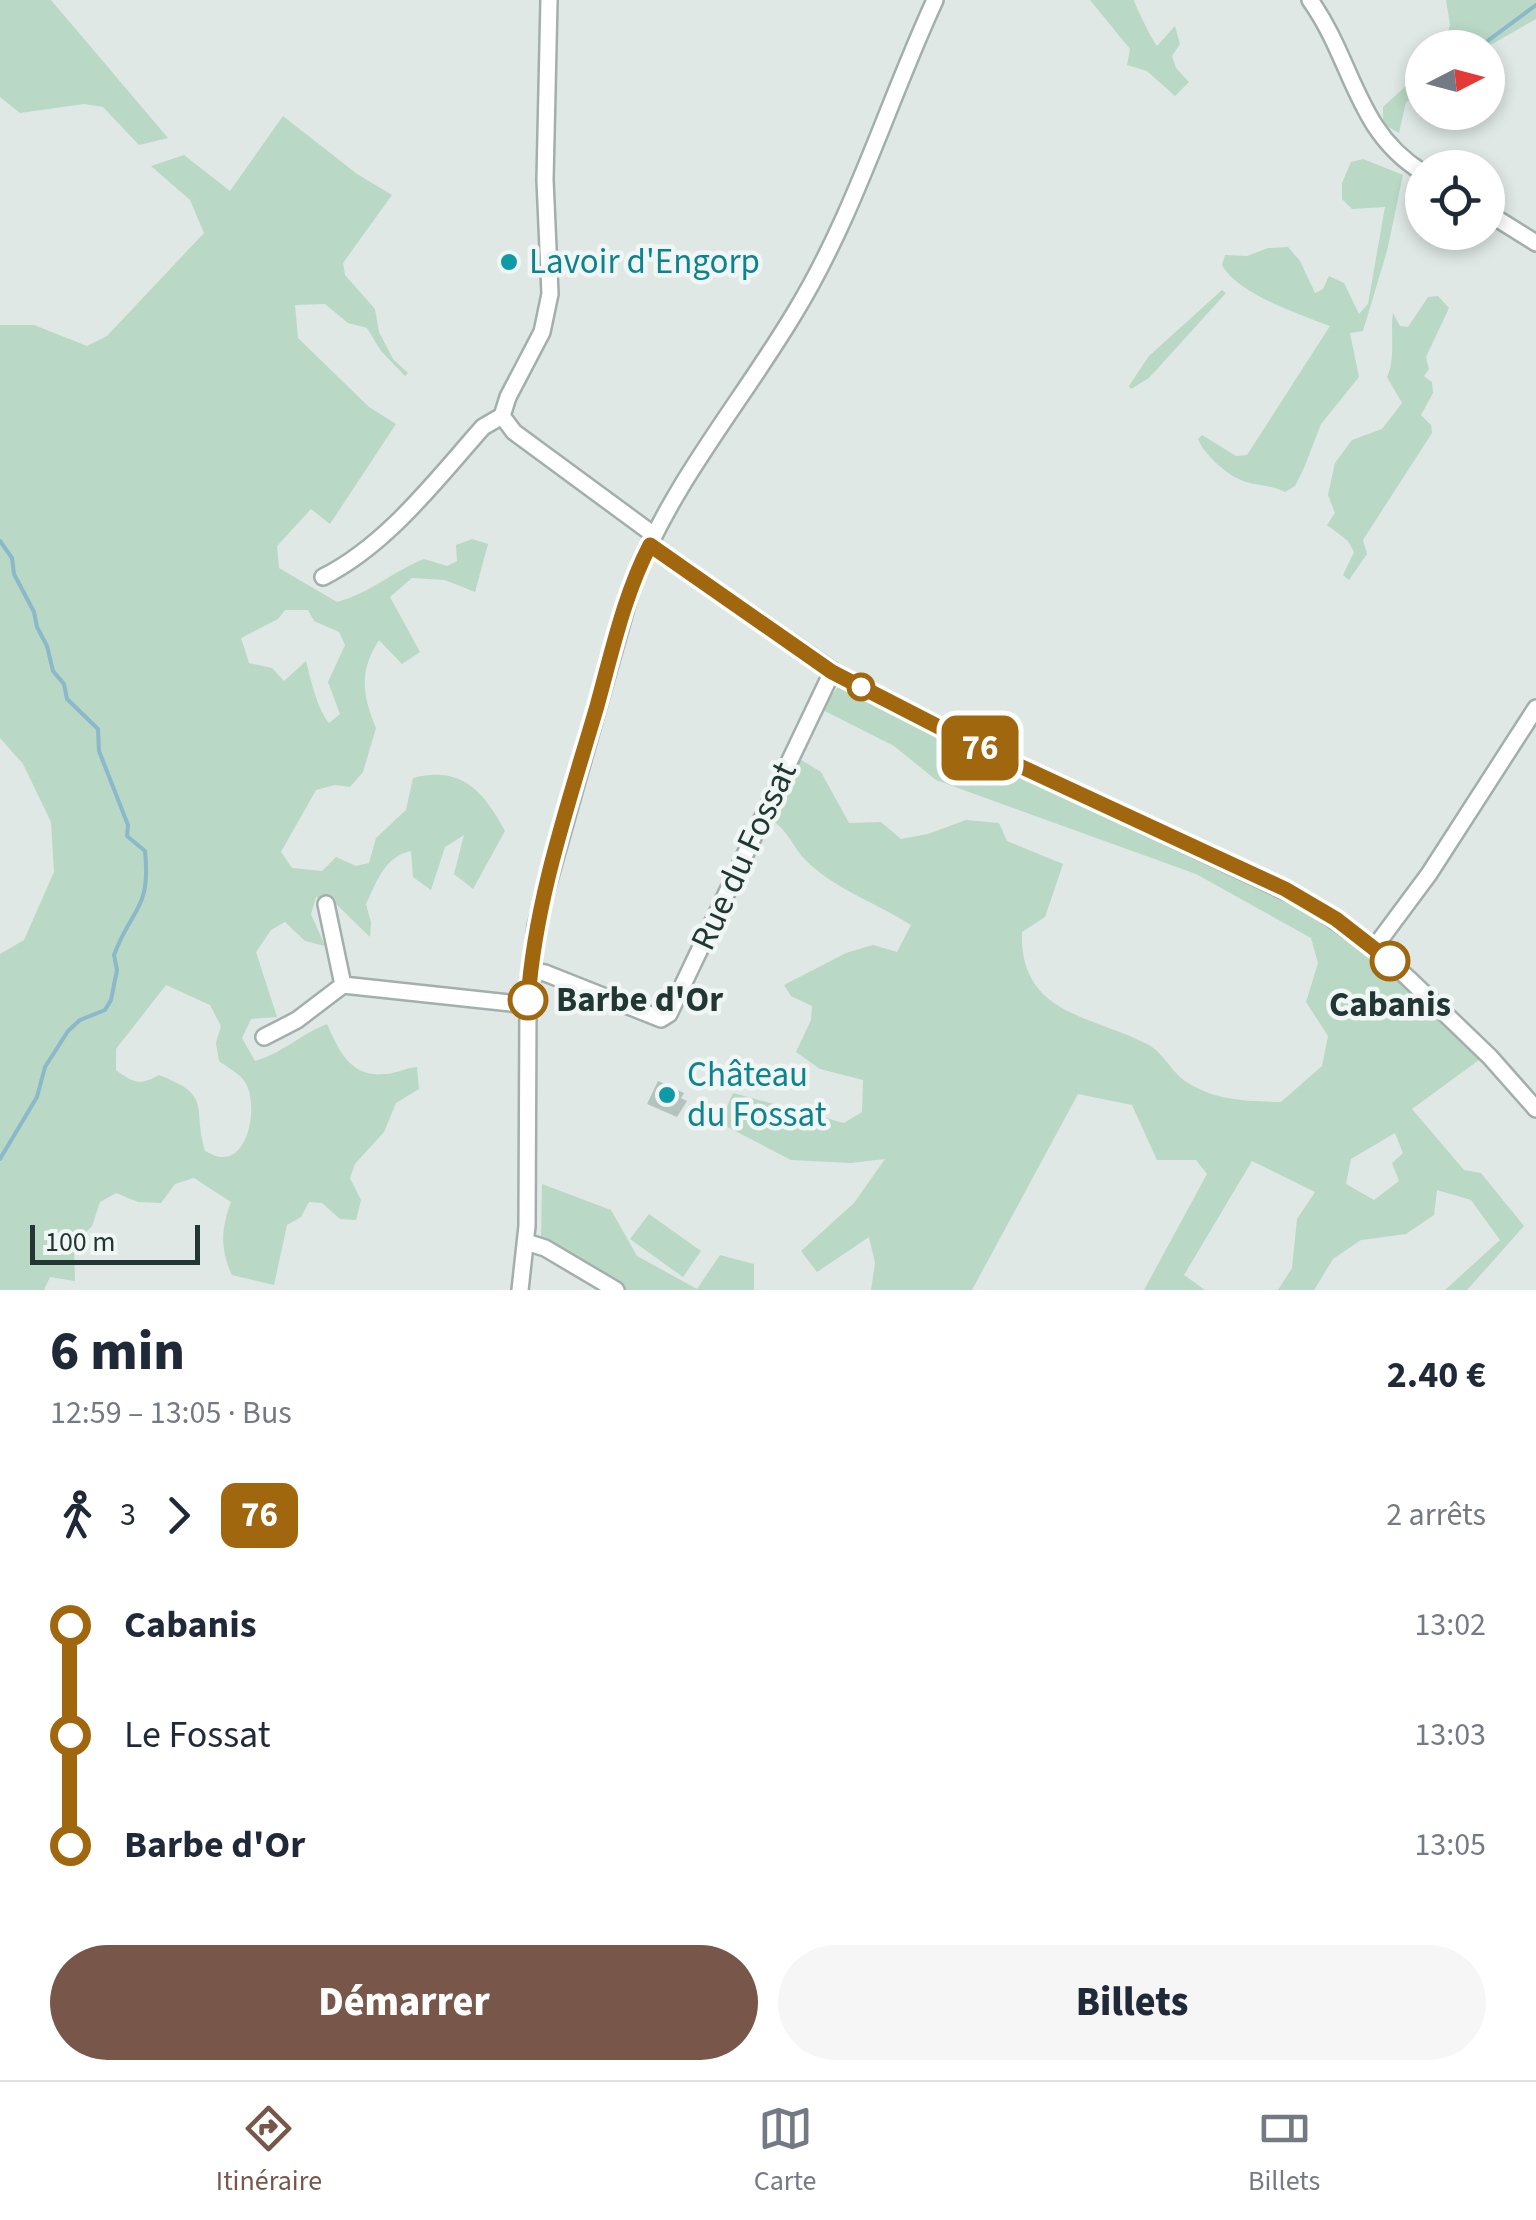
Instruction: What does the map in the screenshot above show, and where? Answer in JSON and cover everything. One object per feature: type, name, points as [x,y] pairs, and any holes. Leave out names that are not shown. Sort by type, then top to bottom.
[{"type":"street","points":[[323,577],[344,567],[387,530],[483,427],[502,416],[542,332],[550,294],[545,180],[549,0]]},
{"type":"street","points":[[520,1290],[526,1242],[528,1005],[536,926],[633,583],[652,540],[714,432],[794,314],[821,264],[934,0]]},
{"type":"street","points":[[1310,0],[1335,38],[1374,131],[1405,158]]},
{"type":"street","points":[[1505,223],[1536,242]]},
{"type":"street","points":[[502,416],[514,432],[652,540],[832,672],[970,743],[1308,902],[1374,948],[1476,1043],[1536,1109]]},
{"type":"street","name":"Rue du Fossat","points":[[530,971],[545,973],[661,1019],[669,1014],[832,672]]},
{"type":"street","points":[[1374,948],[1430,874],[1536,708]]},
{"type":"street","points":[[326,904],[343,984]]},
{"type":"street","points":[[264,1036],[297,1020],[343,984],[528,1005]]},
{"type":"street","points":[[526,1242],[546,1248],[616,1290]]},
{"type":"green space","points":[[0,0],[51,0],[168,138],[139,145],[103,107],[84,104],[20,113],[0,97]]},
{"type":"green space","points":[[1090,0],[1134,0],[1157,46],[1175,26],[1180,44],[1172,56],[1176,68],[1189,82],[1175,96],[1147,71],[1127,65],[1130,49]]},
{"type":"green space","points":[[1446,0],[1536,0],[1536,19],[1505,37],[1505,30],[1448,30]]},
{"type":"green space","points":[[1405,87],[1399,133],[1383,124],[1383,107]]},
{"type":"green space","points":[[283,116],[357,174],[392,195],[343,263],[345,275],[375,309],[379,332],[393,359],[408,373],[405,376],[381,351],[367,328],[348,323],[325,304],[295,305],[298,338],[369,407],[396,424],[330,524],[311,509],[277,546],[279,568],[337,602],[360,594],[424,559],[447,566],[457,561],[456,545],[472,539],[488,544],[475,592],[445,580],[412,578],[390,597],[420,652],[402,664],[379,640],[366,673],[368,704],[376,728],[363,772],[350,787],[335,785],[316,790],[281,852],[292,868],[322,871],[336,857],[356,866],[369,863],[376,838],[406,810],[413,778],[430,775],[445,775],[470,785],[489,804],[505,831],[473,889],[454,874],[464,835],[445,847],[431,890],[413,877],[411,851],[388,864],[366,904],[370,937],[335,903],[316,897],[311,914],[325,946],[305,941],[285,922],[271,930],[256,952],[277,1017],[251,1019],[242,1038],[255,1061],[327,1024],[347,1060],[363,1072],[389,1074],[417,1067],[419,1089],[396,1103],[384,1132],[355,1164],[350,1178],[361,1200],[356,1220],[340,1219],[322,1203],[309,1202],[301,1217],[287,1225],[274,1285],[232,1275],[223,1239],[231,1202],[194,1178],[175,1184],[161,1203],[138,1202],[116,1193],[100,1202],[92,1226],[74,1245],[75,1281],[50,1277],[44,1290],[0,1290],[0,954],[24,940],[54,872],[51,822],[23,764],[0,738],[0,325],[34,325],[87,346],[107,336],[204,233],[190,200],[151,166],[184,155],[230,191]],"holes":[[[285,610],[308,610],[314,621],[339,632],[345,645],[328,682],[340,714],[329,723],[318,702],[306,661],[284,681],[272,668],[249,663],[241,638],[278,619]],[[166,985],[210,1005],[221,1026],[216,1043],[219,1061],[240,1076],[249,1091],[249,1127],[239,1149],[231,1155],[219,1157],[205,1151],[197,1104],[187,1089],[159,1075],[137,1082],[116,1070],[116,1049]]]},
{"type":"green space","points":[[1363,159],[1403,175],[1387,251],[1363,331],[1350,333],[1359,377],[1321,424],[1295,486],[1285,492],[1246,482],[1218,465],[1198,439],[1202,435],[1236,456],[1247,455],[1330,326],[1270,302],[1241,285],[1222,265],[1225,255],[1247,256],[1268,248],[1288,247],[1300,261],[1315,293],[1323,289],[1329,276],[1344,283],[1359,314],[1368,304],[1385,207],[1352,209],[1342,199],[1342,183],[1351,162]]},
{"type":"green space","points":[[1222,290],[1226,293],[1149,378],[1131,389],[1129,386],[1149,356]]},
{"type":"green space","points":[[1438,296],[1449,308],[1426,357],[1429,369],[1424,376],[1432,382],[1433,393],[1421,415],[1431,425],[1432,433],[1363,540],[1367,554],[1349,580],[1343,575],[1354,552],[1348,541],[1327,525],[1335,513],[1328,495],[1335,463],[1352,440],[1382,429],[1402,403],[1387,377],[1393,313],[1400,326],[1408,327],[1428,297]]},
{"type":"green space","points":[[841,683],[993,766],[1218,863],[1314,912],[1383,959],[1483,1057],[1412,1109],[1464,1170],[1481,1173],[1524,1226],[1467,1290],[1445,1290],[1500,1240],[1471,1200],[1437,1190],[1434,1215],[1406,1234],[1361,1240],[1333,1259],[1314,1290],[1278,1290],[1292,1268],[1297,1219],[1315,1192],[1252,1161],[1184,1275],[1205,1290],[1144,1290],[1207,1174],[1196,1160],[1157,1160],[1132,1105],[1078,1094],[972,1290],[871,1290],[875,1263],[869,1237],[817,1272],[801,1251],[854,1203],[885,1159],[851,1163],[791,1160],[720,1123],[733,1093],[844,1123],[862,1112],[863,1080],[820,1069],[796,1052],[811,1020],[812,1006],[791,996],[784,985],[846,953],[873,945],[897,952],[911,925],[824,876],[770,818],[798,758],[821,772],[849,823],[881,822],[901,839],[966,820],[999,823],[1007,841],[1063,864],[1045,917],[1022,932],[1024,959],[1032,980],[1062,1008],[1152,1047],[1196,1088],[1231,1099],[1281,1102],[1322,1066],[1328,1036],[1306,1002],[1318,963],[1311,938],[1196,874],[936,780],[894,746],[821,709]],"holes":[[[1395,1133],[1403,1153],[1392,1163],[1399,1181],[1374,1200],[1346,1184],[1351,1159]]]},
{"type":"green space","points":[[542,1184],[611,1210],[637,1256],[697,1289],[720,1255],[754,1264],[754,1290],[627,1290],[541,1239]]},
{"type":"green space","points":[[649,1214],[701,1251],[683,1277],[630,1239]]},
{"type":"building","name":"Château du Fossat","points":[[658,1081],[684,1093],[681,1098],[687,1101],[677,1117],[647,1104]]},
{"type":"waterway","points":[[1502,30],[1536,5]]},
{"type":"waterway","points":[[0,541],[12,558],[14,574],[34,612],[53,671],[64,684],[67,699],[98,729],[99,751],[128,825],[127,836],[145,851],[146,870],[143,897],[114,955],[117,970],[111,1000],[105,1010],[80,1020],[68,1031],[45,1067],[37,1097],[0,1159]]},
{"type":"bus line","name":"76","points":[[528,1000],[536,926],[553,862],[624,610],[650,545],[832,672],[970,743],[1260,876],[1336,919],[1390,961]]},
{"type":"place","name":"Lavoir d'Engorp","points":[[509,262]]},
{"type":"place","name":"Cabanis","points":[[1390,961]]},
{"type":"place","name":"Barbe d'Or","points":[[528,1000]]},
{"type":"place","name":"Château du Fossat","points":[[667,1095]]}]
